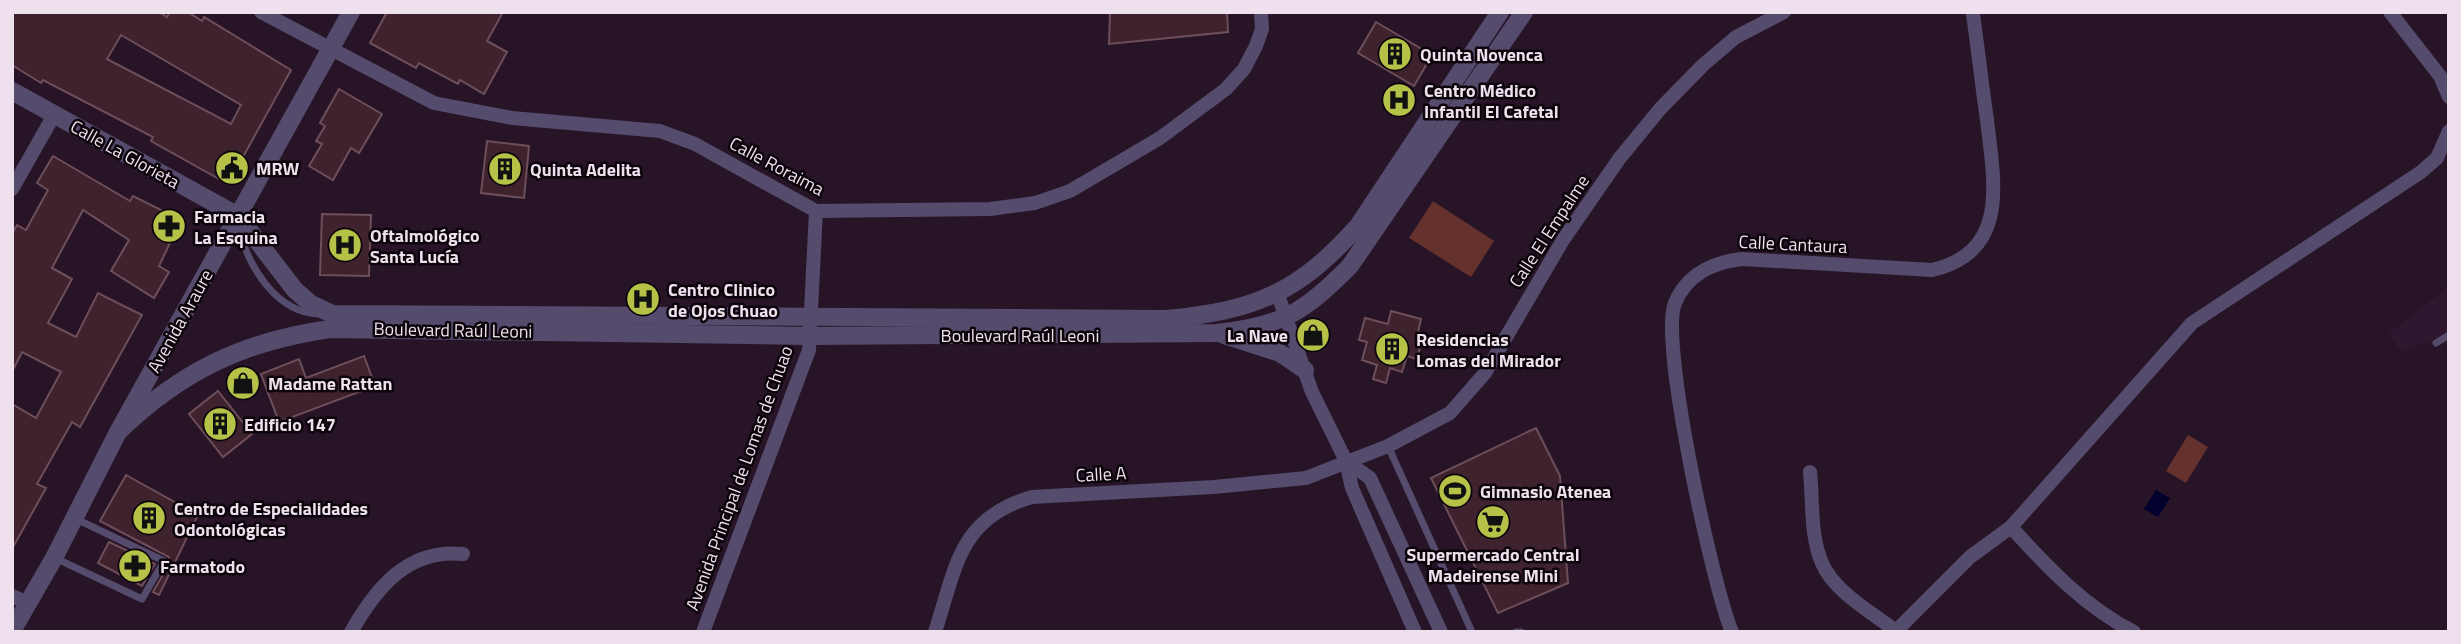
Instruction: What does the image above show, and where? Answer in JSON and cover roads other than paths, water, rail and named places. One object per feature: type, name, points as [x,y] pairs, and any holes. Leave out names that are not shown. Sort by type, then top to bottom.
[{"type":"street","name":"Calle Roraima","points":[[261,12],[419,97],[448,108],[512,118],[660,131],[695,144],[816,211],[990,209],[1035,203],[1070,191],[1160,138],[1226,89],[1244,69],[1256,47],[1262,29],[1261,12]]},
{"type":"street","name":"Avenida Araure","points":[[13,626],[20,600],[54,558],[118,432],[351,12]]},
{"type":"street","name":"Boulevard Raúl Leoni","points":[[238,216],[295,290],[311,304],[332,314],[1165,319],[1213,314],[1278,295],[1331,257],[1358,226],[1500,12]]},
{"type":"street","name":"Boulevard Raúl Leoni","points":[[118,432],[142,409],[181,382],[234,352],[300,333],[362,328],[809,336],[1217,333],[1259,328],[1288,318],[1328,288],[1374,234],[1524,12]]},
{"type":"street","name":"Calle El Empalme","points":[[1346,461],[1388,446],[1450,413],[1468,395],[1485,373],[1563,240],[1619,159],[1660,109],[1703,65],[1736,37],[1784,12]]},
{"type":"street","points":[[2390,12],[2440,76],[2449,97]]},
{"type":"street","name":"Calle Cantaura","points":[[1732,632],[1717,587],[1680,403],[1671,331],[1675,303],[1690,282],[1710,265],[1722,261],[1742,259],[1932,270],[1954,265],[1970,254],[1983,237],[1994,201],[1972,13]]},
{"type":"street","name":"Calle La Glorieta","points":[[12,91],[238,216]]},
{"type":"street","points":[[12,189],[54,115]]},
{"type":"street","points":[[1810,472],[1817,545],[1822,564],[1832,579],[1896,631],[1970,557],[2011,527],[2192,323],[2421,172],[2437,158],[2449,131]]},
{"type":"street","name":"Avenida Principal de Lomas de Chuao","points":[[703,632],[809,350],[816,211]]},
{"type":"street","points":[[1278,295],[1322,414],[1346,461],[1352,488],[1415,632]]},
{"type":"street","points":[[1217,333],[1265,346],[1305,370]]},
{"type":"street","points":[[1346,461],[1370,478],[1441,632]]},
{"type":"street","name":"Calle A","points":[[935,632],[962,549],[989,515],[1006,505],[1032,497],[1214,488],[1306,478],[1346,461]]},
{"type":"street","points":[[2011,527],[2045,565],[2091,605],[2134,632]]},
{"type":"street","points":[[351,632],[389,577],[414,561],[443,551],[463,554]]},
{"type":"lane","points":[[2436,343],[2449,335]]},
{"type":"lane","points":[[1388,446],[1470,631]]},
{"type":"lane","points":[[54,558],[142,599],[164,561],[73,518]]},
{"type":"place","name":"Quinta Novenca","points":[[1395,54]]},
{"type":"place","name":"Centro Médico Infantil El Cafetal","points":[[1399,100]]},
{"type":"place","name":"MRW","points":[[232,168]]},
{"type":"place","name":"Quinta Adelita","points":[[505,169]]},
{"type":"place","name":"Farmacia La Esquina","points":[[169,226]]},
{"type":"place","name":"Oftalmológico Santa Lucía","points":[[345,245]]},
{"type":"place","name":"Centro Clinico de Ojos Chuao","points":[[643,299]]},
{"type":"place","name":"La Nave","points":[[1313,335]]},
{"type":"place","name":"Residencias Lomas del Mirador","points":[[1392,349]]},
{"type":"place","name":"Madame Rattan","points":[[243,383]]},
{"type":"place","name":"Edificio 147","points":[[220,424]]},
{"type":"place","name":"Gimnasio Atenea","points":[[1455,491]]},
{"type":"place","name":"Centro de Especialidades Odontológicas","points":[[149,518]]},
{"type":"place","name":"Supermercado Central Madeirense Mini","points":[[1493,522]]},
{"type":"place","name":"Farmatodo","points":[[135,566]]}]
